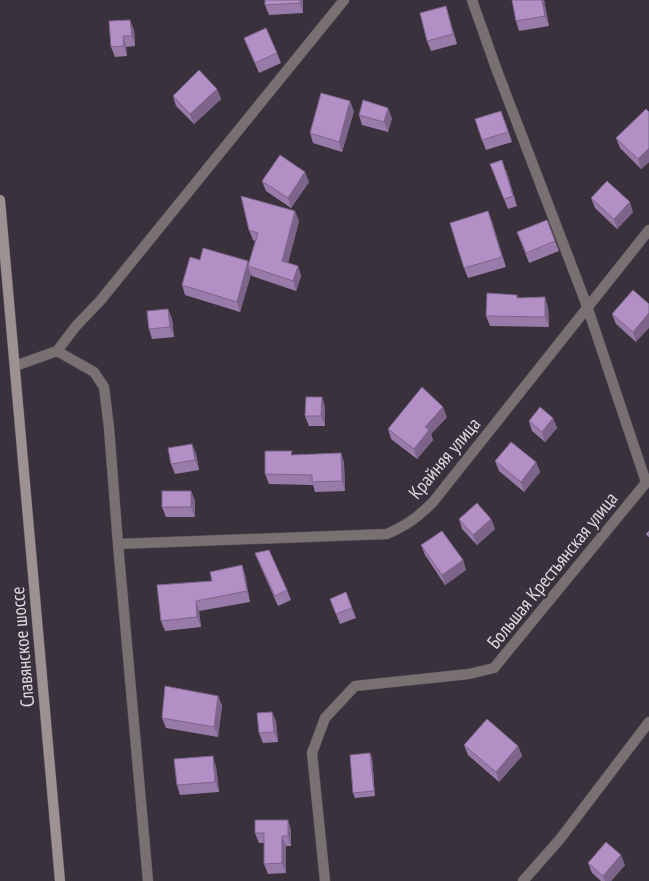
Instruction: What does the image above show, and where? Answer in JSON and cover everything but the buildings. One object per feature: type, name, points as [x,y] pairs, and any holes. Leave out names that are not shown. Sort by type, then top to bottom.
[{"type":"main road","name":"Славянское шоссе","points":[[0,200],[60,881]]},
{"type":"street","points":[[15,366],[58,351],[76,326],[100,301],[344,0]]},
{"type":"street","points":[[472,0],[587,306],[647,480]]},
{"type":"street","name":"Крайняя улица","points":[[118,544],[387,534],[416,519],[433,502],[649,230]]},
{"type":"street","points":[[58,351],[94,372],[104,387],[110,428],[118,544],[148,881]]},
{"type":"street","name":"Большая Крестьянская улица","points":[[325,881],[312,753],[326,718],[356,686],[469,674],[494,668],[647,480]]},
{"type":"street","points":[[523,881],[560,839],[649,722]]}]
